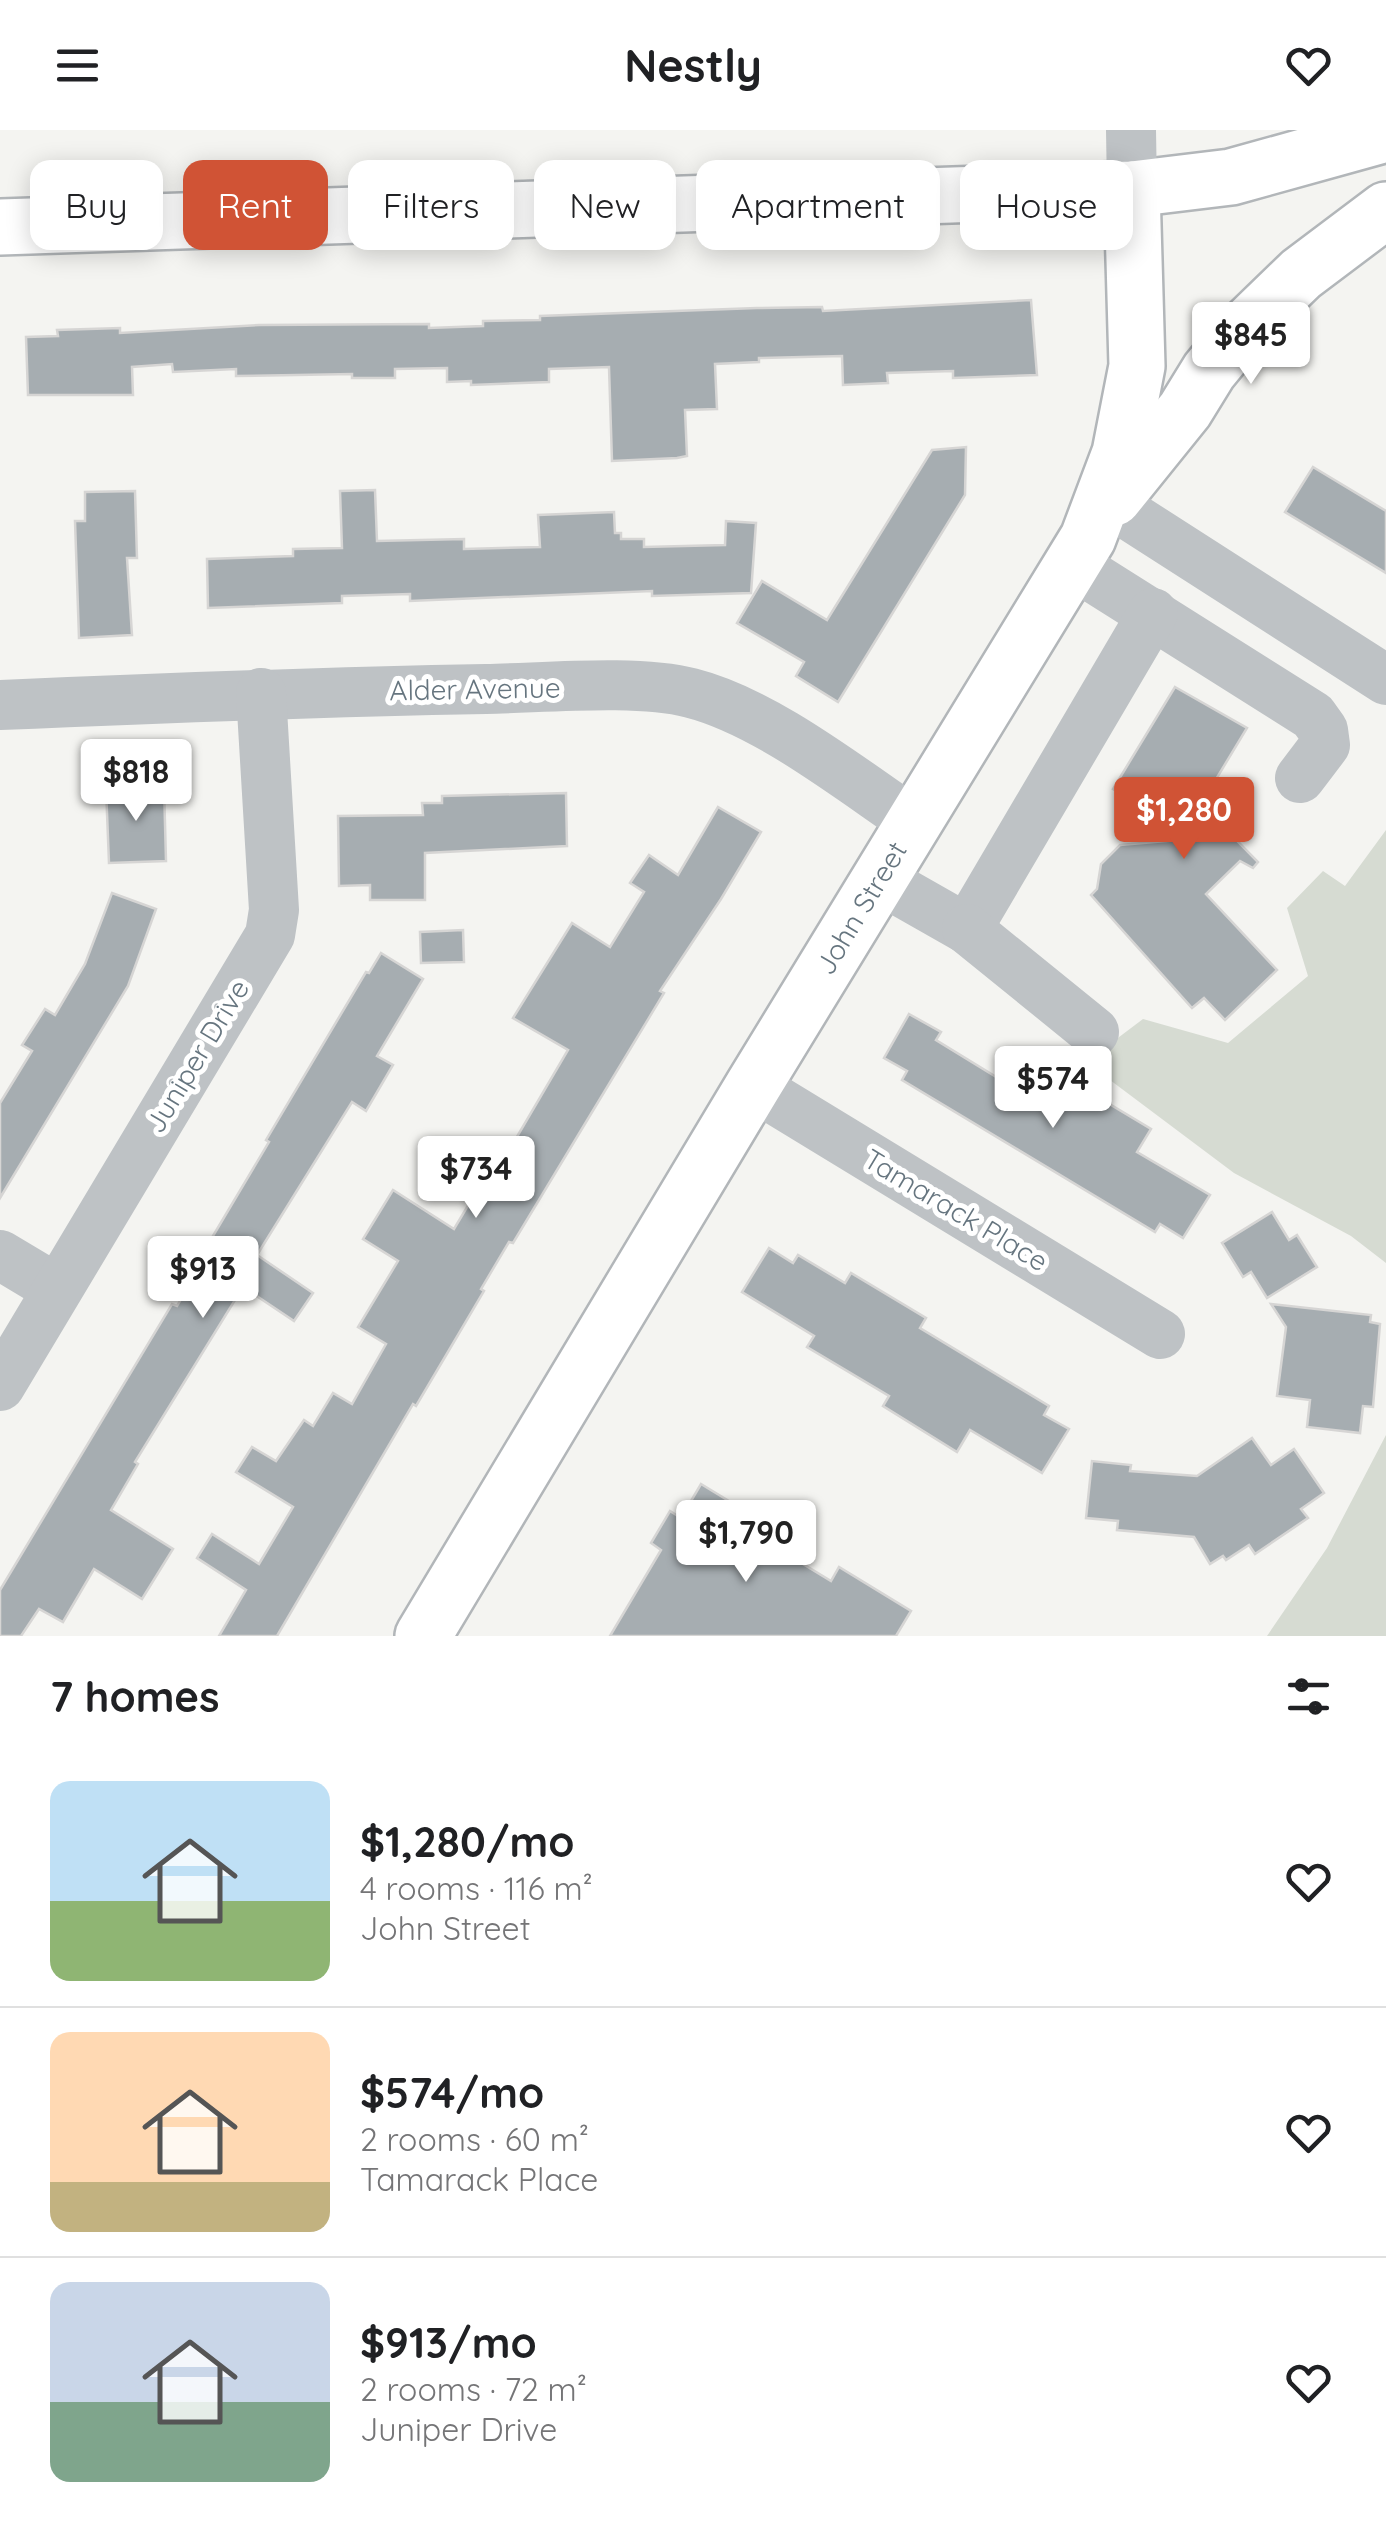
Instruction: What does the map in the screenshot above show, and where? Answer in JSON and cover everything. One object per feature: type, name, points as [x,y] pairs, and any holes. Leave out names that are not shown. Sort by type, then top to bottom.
[{"type":"main road","points":[[1133,189],[1231,177],[1386,134]]},
{"type":"main road","points":[[0,227],[960,195]]},
{"type":"main road","points":[[1090,535],[1241,332],[1301,274],[1386,210]]},
{"type":"main road","name":"John Street","points":[[423,1636],[1090,535],[1120,453],[1136,366],[1133,233]]},
{"type":"street","name":"John Street","points":[[1130,130],[1131,160]]},
{"type":"street","points":[[1090,535],[1153,613],[1313,716],[1324,730],[1325,745],[1300,778]]},
{"type":"street","points":[[1090,535],[1386,680]]},
{"type":"street","points":[[968,929],[1153,613]]},
{"type":"street","name":"Alder Avenue","points":[[0,705],[260,693],[602,687],[689,692],[723,704],[791,740],[914,822]]},
{"type":"street","name":"Juniper Drive","points":[[0,1386],[270,936],[274,910],[260,693]]},
{"type":"street","points":[[879,880],[968,929],[1094,1032]]},
{"type":"street","name":"Tamarack Place","points":[[753,1086],[1160,1334]]},
{"type":"street","points":[[0,1255],[57,1289]]},
{"type":"shaded area","points":[[1386,830],[1386,1263],[1351,1236],[1234,1173],[1086,1062],[1143,1019],[1228,1043],[1308,976],[1287,908],[1323,871],[1345,886]]},
{"type":"shaded area","points":[[1386,1435],[1386,1636],[1267,1636],[1327,1548]]},
{"type":"building","points":[[1031,300],[1037,375],[953,378],[953,371],[887,373],[888,383],[843,385],[842,356],[759,358],[759,362],[715,364],[717,409],[685,410],[687,456],[677,458],[612,461],[609,367],[549,369],[549,382],[471,385],[471,381],[447,382],[447,368],[395,369],[395,378],[352,378],[352,374],[236,376],[236,369],[173,372],[172,364],[132,367],[133,395],[28,395],[26,337],[58,336],[57,330],[120,328],[120,333],[259,325],[429,324],[429,328],[483,326],[483,321],[540,320],[540,316],[757,308],[822,307],[823,311]]},
{"type":"building","points":[[966,447],[965,495],[838,702],[796,676],[804,662],[737,623],[762,581],[827,620],[932,450]]},
{"type":"building","points":[[1313,467],[1386,511],[1386,573],[1285,512]]},
{"type":"building","points":[[375,490],[377,541],[464,539],[464,549],[540,547],[538,515],[614,512],[615,533],[621,533],[621,539],[644,539],[644,547],[725,545],[726,521],[756,523],[751,593],[652,596],[652,591],[410,601],[410,594],[342,596],[342,603],[208,608],[207,559],[293,556],[293,549],[342,548],[340,491]]},
{"type":"building","points":[[135,491],[137,558],[127,558],[132,635],[79,638],[75,521],[85,521],[85,492]]},
{"type":"building","points":[[1175,687],[1247,728],[1201,804],[1258,862],[1253,868],[1240,861],[1206,894],[1277,970],[1225,1020],[1204,998],[1192,1008],[1091,895],[1097,889],[1101,864],[1120,845],[1200,838],[1113,789]]},
{"type":"building","points":[[164,786],[166,861],[109,863],[106,788]]},
{"type":"building","points":[[566,793],[567,846],[425,853],[425,900],[370,900],[370,885],[339,886],[338,816],[423,815],[422,803],[442,803],[442,796]]},
{"type":"building","points":[[718,807],[761,832],[660,991],[664,993],[513,1243],[509,1242],[416,1406],[413,1404],[277,1636],[219,1636],[246,1590],[197,1558],[212,1534],[259,1564],[293,1507],[236,1472],[252,1447],[276,1461],[304,1420],[313,1426],[333,1393],[352,1404],[386,1344],[358,1327],[398,1261],[363,1239],[393,1190],[454,1229],[482,1182],[488,1186],[568,1050],[513,1018],[572,923],[610,947],[644,892],[630,883],[649,855],[678,875]]},
{"type":"building","points":[[112,893],[156,909],[128,986],[0,1198],[0,1103],[32,1051],[22,1045],[45,1009],[55,1015],[85,964]]},
{"type":"building","points":[[463,930],[464,962],[421,963],[420,932]]},
{"type":"building","points":[[381,953],[423,979],[377,1056],[393,1065],[366,1111],[352,1102],[257,1255],[313,1293],[294,1321],[243,1287],[135,1462],[138,1464],[111,1510],[173,1549],[142,1599],[94,1569],[63,1622],[39,1609],[21,1636],[0,1636],[0,1590],[172,1304],[177,1306],[208,1254],[204,1251],[269,1142],[266,1140]]},
{"type":"building","points":[[909,1014],[941,1032],[936,1040],[1011,1086],[1016,1078],[1062,1106],[1076,1084],[1151,1129],[1137,1152],[1210,1195],[1183,1238],[1160,1224],[1155,1232],[902,1080],[907,1071],[884,1058]]},
{"type":"building","points":[[1272,1212],[1289,1240],[1297,1235],[1317,1267],[1267,1298],[1251,1272],[1243,1277],[1222,1243]]},
{"type":"building","points":[[769,1248],[793,1263],[798,1255],[845,1283],[851,1273],[926,1318],[920,1328],[1049,1406],[1044,1415],[1069,1429],[1042,1473],[970,1430],[957,1452],[883,1406],[889,1396],[807,1347],[814,1336],[742,1292]]},
{"type":"building","points":[[1271,1304],[1371,1315],[1370,1322],[1380,1324],[1373,1407],[1363,1406],[1360,1433],[1307,1427],[1310,1400],[1277,1396],[1286,1327]]},
{"type":"building","points":[[1252,1438],[1271,1465],[1294,1449],[1324,1493],[1301,1509],[1308,1518],[1255,1554],[1249,1545],[1226,1560],[1223,1556],[1210,1564],[1194,1537],[1117,1530],[1118,1521],[1086,1518],[1092,1461],[1131,1465],[1130,1471],[1197,1476]]},
{"type":"building","points":[[701,1484],[760,1520],[752,1533],[831,1581],[839,1567],[911,1611],[896,1636],[610,1636],[661,1550],[651,1543],[670,1511],[681,1518]]}]
